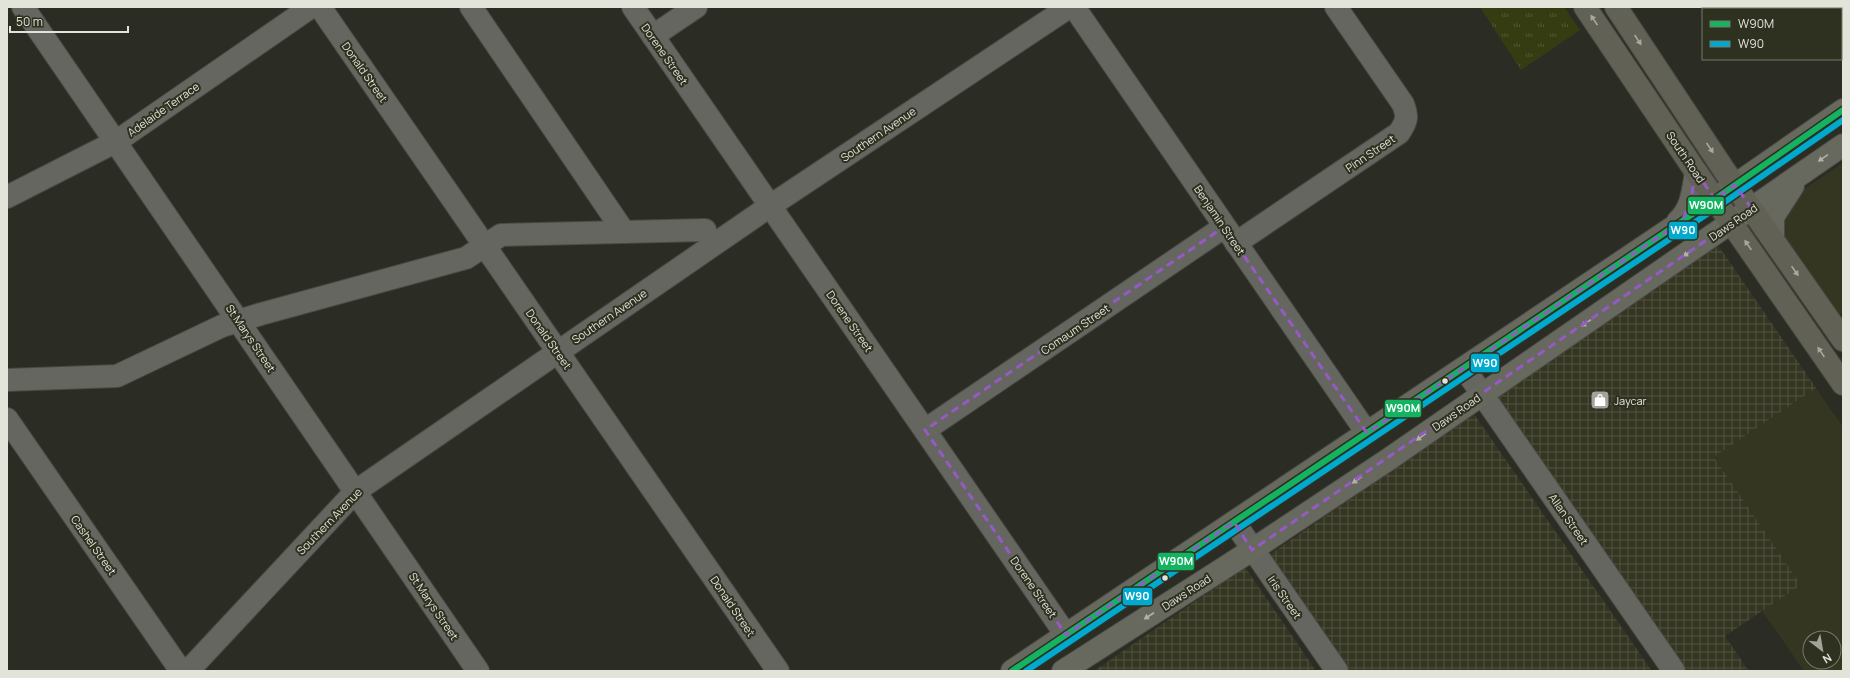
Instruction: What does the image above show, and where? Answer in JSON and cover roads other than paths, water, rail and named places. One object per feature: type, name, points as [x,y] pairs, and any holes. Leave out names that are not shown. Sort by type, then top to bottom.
[{"type":"highway","name":"South Road","points":[[1585,7],[1696,172],[1843,384]]},
{"type":"highway","points":[[1616,7],[1735,185],[1843,340]]},
{"type":"main road","points":[[1012,671],[1715,199],[1843,110]]},
{"type":"main road","name":"Daws Road","points":[[1063,671],[1252,550],[1389,459],[1843,145]]},
{"type":"main road","points":[[1669,230],[1684,217],[1690,203],[1696,172]]},
{"type":"main road","points":[[1773,239],[1773,217],[1788,193],[1804,172]]},
{"type":"street","name":"St Marys Street","points":[[23,7],[239,320],[478,671]]},
{"type":"street","name":"Adelaide Terrace","points":[[7,197],[116,141],[311,7]]},
{"type":"street","name":"Donald Street","points":[[320,7],[778,671]]},
{"type":"street","points":[[471,7],[624,232]]},
{"type":"street","name":"Dorene Street","points":[[633,7],[1066,635]]},
{"type":"street","points":[[653,36],[696,7]]},
{"type":"street","name":"Southern Avenue","points":[[188,671],[356,491],[770,206],[1069,7]]},
{"type":"street","name":"Benjamin Street","points":[[1074,7],[1367,433]]},
{"type":"street","name":"Pinn Street","points":[[1230,235],[1399,133],[1405,124],[1407,114],[1403,104],[1336,7]]},
{"type":"street","points":[[7,380],[117,376],[222,326],[239,320],[466,258],[502,236],[705,230]]},
{"type":"street","name":"Comaum Street","points":[[925,430],[1230,235]]},
{"type":"street","name":"Allan Street","points":[[1464,368],[1674,671]]},
{"type":"street","name":"Cashel Street","points":[[7,419],[181,671]]},
{"type":"street","name":"Iris Street","points":[[1234,522],[1337,671]]},
{"type":"place","name":"Jaycar","points":[[1600,400]]}]
